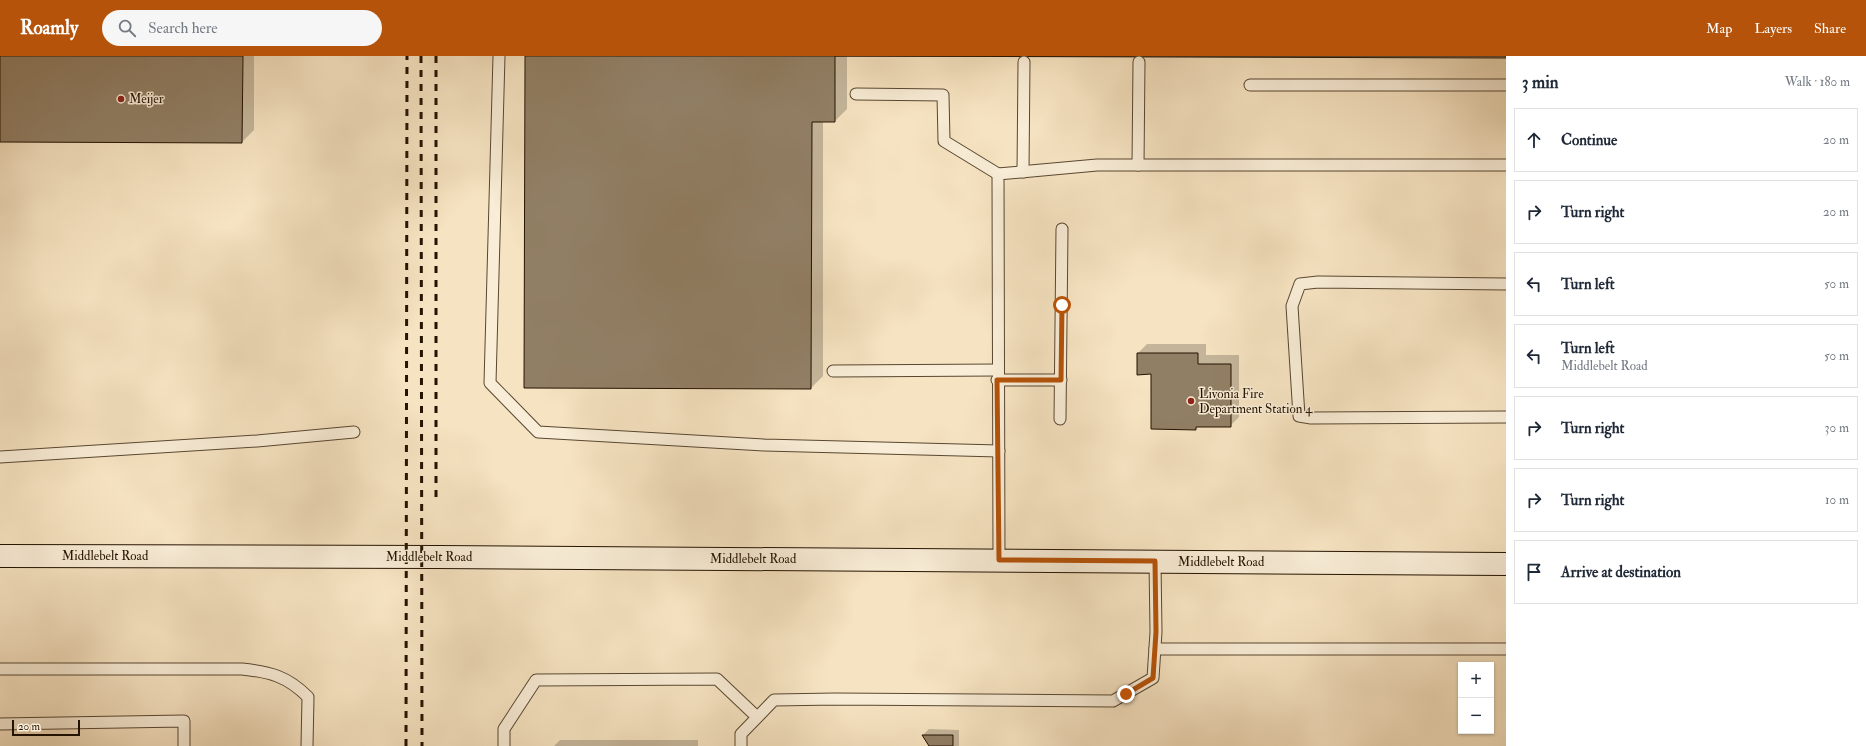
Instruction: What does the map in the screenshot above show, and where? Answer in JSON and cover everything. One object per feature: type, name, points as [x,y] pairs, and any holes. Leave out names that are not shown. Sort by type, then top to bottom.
[{"type":"main road","name":"Middlebelt Road","points":[[0,556],[999,560],[1506,564]]},
{"type":"lane","points":[[499,56],[490,383],[538,432],[764,445],[999,451]]},
{"type":"lane","points":[[1023,172],[1024,62]]},
{"type":"lane","points":[[1138,62],[1138,165]]},
{"type":"lane","points":[[1250,85],[1506,85]]},
{"type":"lane","points":[[856,94],[943,95],[944,141],[998,174],[1097,165],[1506,166]]},
{"type":"lane","points":[[998,174],[997,375],[999,560]]},
{"type":"lane","points":[[1060,419],[1062,229]]},
{"type":"lane","points":[[1506,284],[1318,282],[1300,284],[1292,306],[1299,416],[1311,418],[1506,417]]},
{"type":"lane","points":[[833,371],[997,375],[1061,380]]},
{"type":"lane","points":[[0,457],[257,441],[354,432]]},
{"type":"lane","points":[[741,746],[741,734],[774,700],[843,699],[1113,701],[1153,678],[1155,561]]},
{"type":"lane","points":[[1154,649],[1506,649]]},
{"type":"lane","points":[[0,669],[242,669],[262,671],[286,679],[296,685],[308,696],[307,746]]},
{"type":"lane","points":[[504,746],[504,729],[536,680],[717,679],[757,717]]},
{"type":"lane","points":[[0,724],[184,721],[184,746]]},
{"type":"building","name":"Meijer","points":[[0,56],[243,56],[242,143],[0,142]]},
{"type":"building","points":[[525,56],[835,56],[835,122],[812,122],[811,389],[524,388]]},
{"type":"building","points":[[835,56],[1506,56],[1506,58]]},
{"type":"building","name":"Livonia Fire Department Station 4","points":[[1137,353],[1198,353],[1198,364],[1231,364],[1231,427],[1196,427],[1196,430],[1151,429],[1151,374],[1137,375]]},
{"type":"building","points":[[922,735],[953,735],[953,746],[929,746]]},
{"type":"railway","points":[[406,746],[407,56]]},
{"type":"railway","points":[[421,56],[422,746]]},
{"type":"railway","points":[[436,56],[436,497]]},
{"type":"place","name":"Meijer","points":[[121,99]]},
{"type":"place","name":"Livonia Fire Department Station 4","points":[[1191,401]]},
{"type":"route","points":[[1062,305],[1061,380],[997,380],[999,560],[1155,561],[1156,632],[1153,678],[1126,694]]}]
